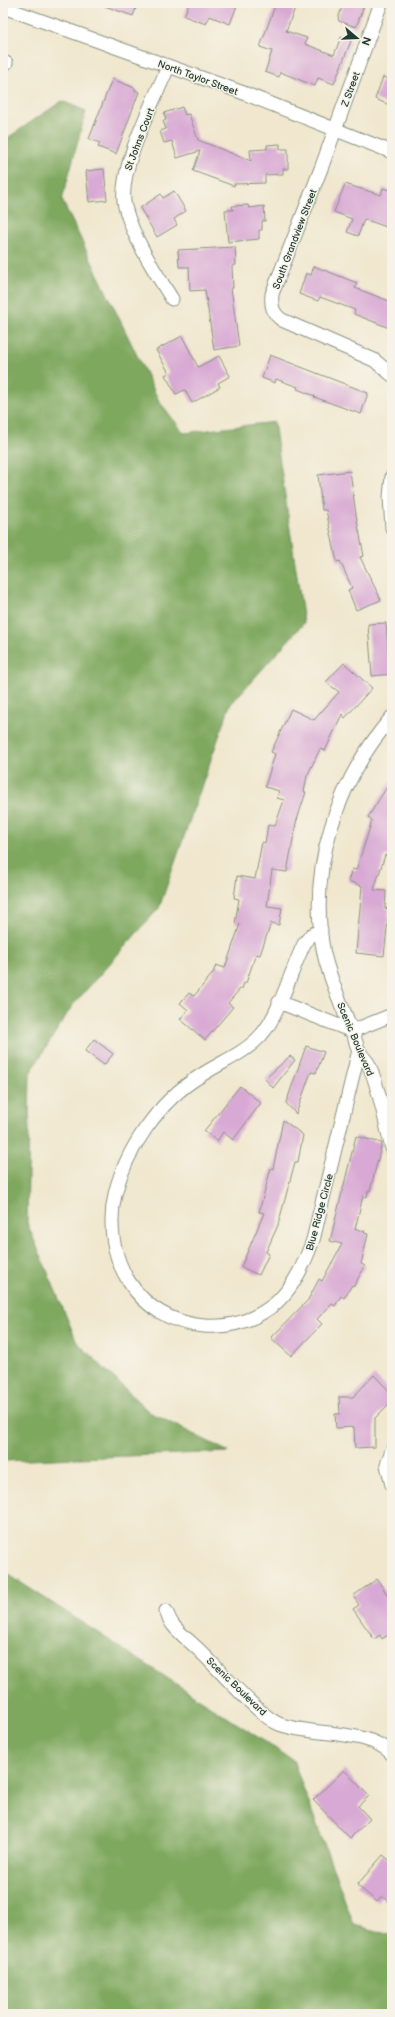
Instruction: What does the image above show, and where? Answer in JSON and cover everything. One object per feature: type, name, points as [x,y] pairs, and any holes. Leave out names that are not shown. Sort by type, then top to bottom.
[{"type":"street","name":"Z Street","points":[[335,130],[381,3]]},
{"type":"street","name":"North Taylor Street","points":[[3,7],[168,67],[242,92],[392,152]]},
{"type":"street","name":"St Johns Court","points":[[168,67],[125,172],[123,189],[125,206],[145,255],[172,299]]},
{"type":"street","name":"South Grandview Street","points":[[335,130],[272,294],[273,310],[276,316],[282,320],[374,360],[392,375]]},
{"type":"street","points":[[392,476],[390,497],[392,528]]},
{"type":"street","name":"Scenic Boulevard","points":[[392,717],[365,752],[344,790],[333,818],[321,875],[321,930],[328,966],[358,1050],[368,1064],[392,1148]]},
{"type":"street","name":"Blue Ridge Circle","points":[[321,930],[312,935],[304,944],[268,1027],[248,1047],[189,1083],[168,1103],[142,1136],[122,1173],[115,1194],[112,1213],[114,1248],[122,1270],[129,1283],[143,1299],[158,1311],[191,1325],[230,1326],[243,1322],[266,1310],[287,1290],[302,1267],[313,1240],[358,1050]]},
{"type":"street","points":[[279,1002],[352,1031],[392,1015]]},
{"type":"street","points":[[392,1450],[387,1465],[392,1485]]},
{"type":"street","name":"Scenic Boulevard","points":[[166,1611],[173,1624],[185,1638],[263,1712],[278,1723],[302,1730],[365,1739],[380,1744],[392,1754]]},
{"type":"green space","points":[[62,101],[86,111],[62,200],[159,401],[184,433],[274,422],[304,623],[230,705],[159,908],[72,1006],[30,1073],[27,1223],[77,1342],[149,1412],[229,1452],[3,1461],[3,141]]},
{"type":"green space","points":[[3,1571],[293,1760],[354,1925],[392,1935],[392,2014],[3,2014]]},
{"type":"building","points":[[103,3],[138,3],[133,16],[102,5]]},
{"type":"building","points":[[189,3],[238,3],[230,24],[209,16],[206,24],[184,16]]},
{"type":"building","points":[[276,3],[297,3],[286,31],[307,38],[305,44],[334,55],[341,37],[351,41],[334,84],[318,78],[315,86],[280,72],[279,77],[265,72],[272,51],[260,47]]},
{"type":"building","points":[[344,3],[365,3],[356,27],[339,21],[338,18]]},
{"type":"building","points":[[383,77],[392,80],[392,106],[375,99]]},
{"type":"building","points":[[112,79],[135,88],[135,90],[139,92],[116,154],[98,147],[100,143],[89,139]]},
{"type":"building","points":[[182,107],[185,115],[189,114],[198,140],[251,161],[250,150],[267,149],[267,145],[280,144],[280,149],[288,149],[288,169],[283,169],[283,174],[265,175],[265,183],[234,184],[234,186],[193,171],[200,151],[177,158],[172,141],[164,143],[160,131],[166,129],[163,121],[166,120],[164,113]]},
{"type":"building","points":[[104,169],[107,200],[89,202],[86,171]]},
{"type":"building","points":[[345,184],[381,195],[383,188],[392,191],[392,229],[364,219],[358,236],[347,232],[352,219],[334,212]]},
{"type":"building","points":[[174,191],[186,211],[174,219],[177,225],[157,237],[140,208],[161,194],[163,198]]},
{"type":"building","points":[[248,205],[249,208],[264,206],[265,221],[262,221],[262,230],[259,230],[259,239],[228,242],[225,210],[233,210],[232,206]]},
{"type":"building","points":[[235,247],[236,265],[232,266],[233,288],[231,288],[239,346],[214,350],[205,290],[190,291],[189,267],[179,267],[178,250]]},
{"type":"building","points":[[314,266],[357,283],[355,288],[392,302],[392,329],[354,314],[355,310],[320,297],[318,301],[299,294],[306,273],[311,275]]},
{"type":"building","points":[[182,336],[198,367],[219,356],[230,376],[218,383],[220,387],[192,403],[185,390],[176,394],[165,375],[169,373],[156,350]]},
{"type":"building","points":[[270,355],[368,393],[361,414],[314,397],[315,396],[297,389],[298,387],[276,379],[275,383],[262,378]]},
{"type":"building","points":[[350,471],[356,515],[364,556],[360,557],[381,600],[356,610],[348,590],[352,588],[340,561],[337,562],[326,510],[322,510],[318,475]]},
{"type":"building","points":[[386,623],[388,650],[392,649],[392,674],[372,676],[368,624]]},
{"type":"building","points":[[344,663],[372,688],[345,718],[342,714],[325,751],[320,749],[307,776],[304,792],[306,792],[296,823],[287,872],[272,870],[267,906],[282,908],[279,925],[271,923],[260,955],[256,954],[246,983],[244,983],[242,989],[240,989],[228,1003],[233,1007],[205,1040],[180,1019],[188,1010],[180,1003],[189,993],[194,996],[213,973],[216,965],[225,968],[240,924],[235,923],[239,899],[234,898],[237,876],[255,879],[262,842],[265,843],[268,825],[275,826],[284,800],[277,798],[279,791],[265,787],[275,754],[271,752],[291,709],[314,720],[339,692],[326,682]]},
{"type":"building","points":[[392,779],[392,857],[385,855],[374,890],[386,891],[385,908],[389,909],[384,956],[356,953],[362,886],[348,881],[352,869],[356,870],[366,840],[372,820],[368,817]]},
{"type":"building","points":[[94,1039],[113,1054],[104,1065],[85,1051]]},
{"type":"building","points":[[306,1046],[324,1052],[316,1073],[311,1072],[296,1114],[286,1103]]},
{"type":"building","points":[[290,1056],[295,1060],[273,1088],[265,1079]]},
{"type":"building","points":[[240,1086],[261,1103],[233,1140],[223,1132],[217,1141],[204,1131]]},
{"type":"building","points":[[283,1120],[303,1135],[298,1162],[295,1162],[278,1225],[266,1252],[269,1254],[259,1275],[241,1267],[264,1213],[259,1212],[271,1168],[273,1169]]},
{"type":"building","points":[[356,1136],[382,1143],[370,1191],[368,1191],[367,1197],[363,1196],[355,1229],[365,1231],[364,1233],[368,1234],[361,1264],[365,1266],[354,1286],[352,1285],[344,1298],[341,1296],[335,1306],[332,1304],[317,1319],[322,1324],[291,1356],[271,1338],[308,1300],[319,1279],[322,1281],[342,1244],[330,1241]]},
{"type":"building","points":[[374,1375],[392,1394],[392,1401],[375,1418],[375,1447],[355,1448],[354,1427],[336,1428],[335,1414],[340,1414],[339,1397],[353,1397]]},
{"type":"building","points":[[377,1579],[392,1602],[392,1632],[382,1639],[380,1635],[374,1639],[353,1609],[359,1605],[353,1596]]},
{"type":"building","points":[[344,1770],[369,1796],[358,1806],[370,1819],[350,1838],[313,1800]]},
{"type":"building","points":[[383,1855],[392,1862],[392,1904],[382,1896],[377,1902],[357,1885]]}]
